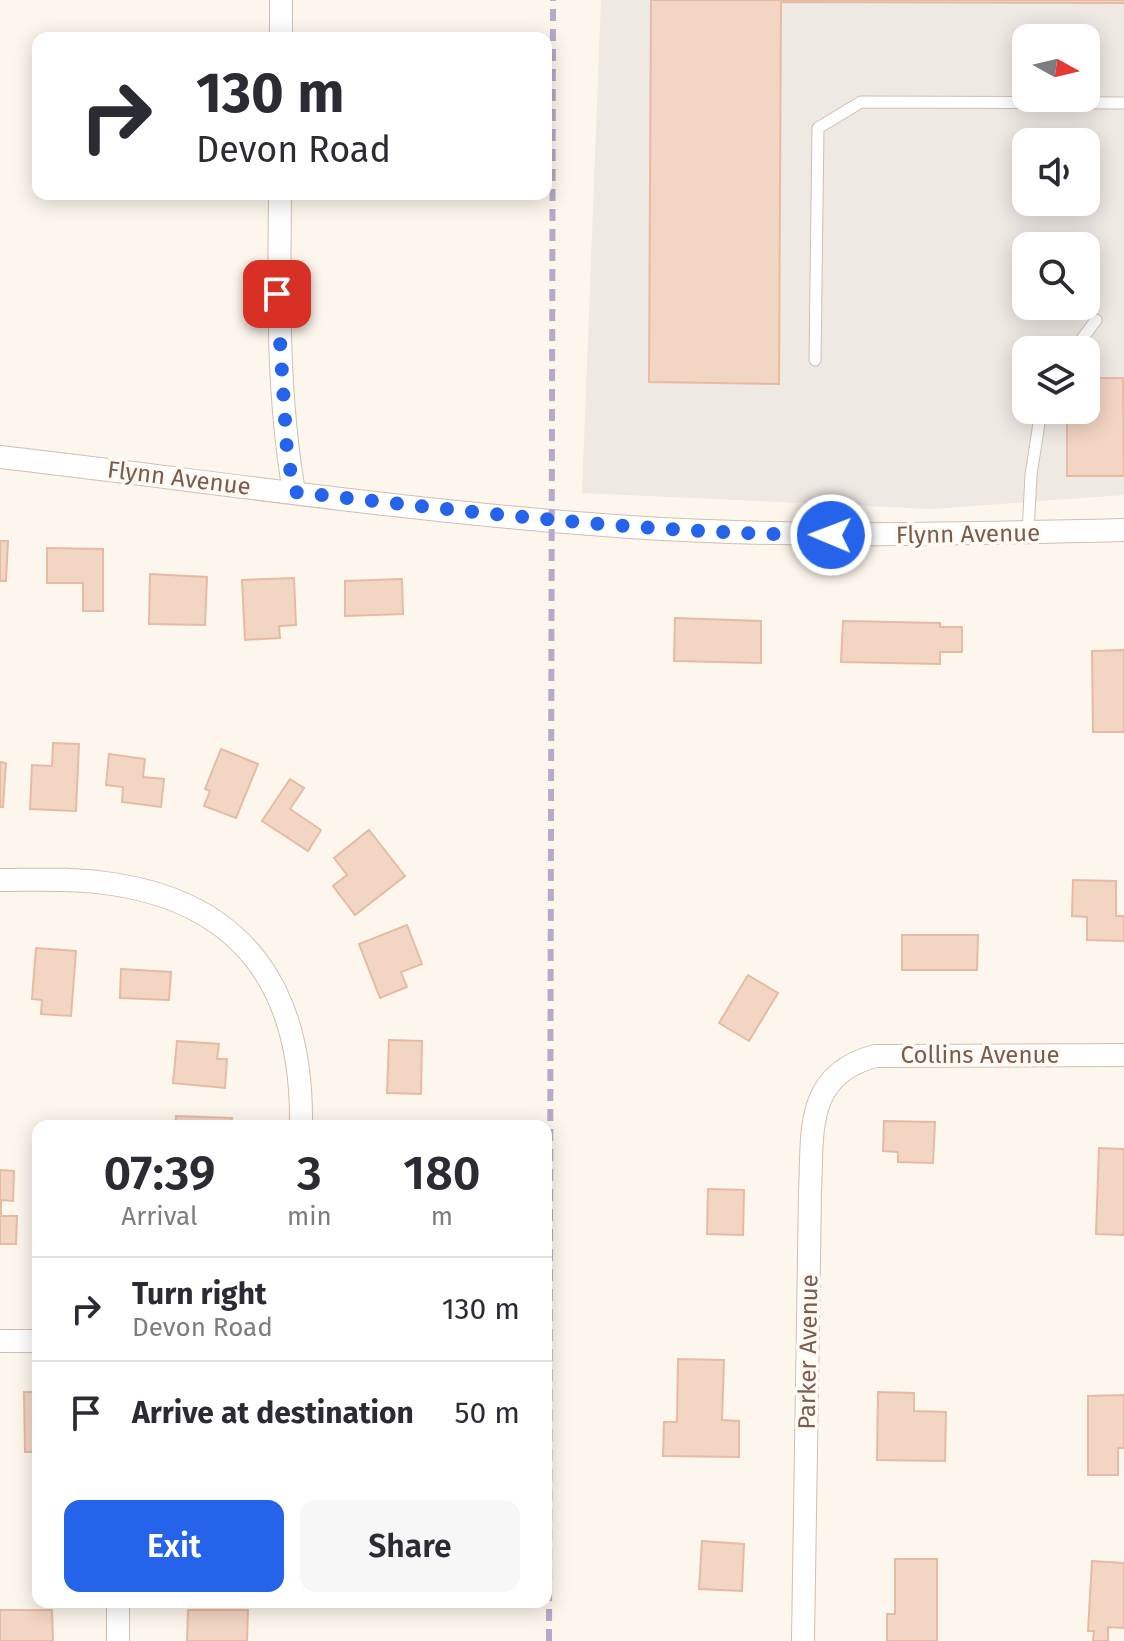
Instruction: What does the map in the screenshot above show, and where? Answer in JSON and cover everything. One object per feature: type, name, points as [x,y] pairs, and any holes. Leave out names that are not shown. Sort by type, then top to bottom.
[{"type":"street","points":[[281,0],[281,32]]},
{"type":"street","points":[[280,200],[278,336],[287,451],[294,492]]},
{"type":"street","name":"Flynn Avenue","points":[[0,457],[551,521],[671,529],[817,535],[1124,530]]},
{"type":"street","points":[[0,880],[103,883],[136,889],[180,902],[218,923],[243,944],[278,994],[297,1055],[301,1120]]},
{"type":"street","name":"Collins Avenue","points":[[841,1074],[853,1062],[901,1054],[935,1057],[1124,1055]]},
{"type":"street","name":"Parker Avenue","points":[[803,1641],[812,1124],[821,1093],[841,1074]]},
{"type":"street","points":[[0,1341],[32,1341]]},
{"type":"street","points":[[118,1608],[118,1641]]},
{"type":"lane","points":[[815,360],[818,128],[861,102],[1124,103]]},
{"type":"lane","points":[[1084,336],[1096,320]]},
{"type":"lane","points":[[1028,533],[1031,475],[1039,424]]},
{"type":"shaded area","points":[[601,0],[1124,0],[1124,495],[931,509],[582,493]]},
{"type":"building","points":[[651,0],[1124,0],[1124,3],[781,2],[779,384],[649,382]]},
{"type":"building","points":[[1100,378],[1123,378],[1124,476],[1067,476],[1067,424],[1100,424]]},
{"type":"building","points":[[0,541],[8,541],[6,581],[0,581]]},
{"type":"building","points":[[47,548],[103,549],[103,611],[83,611],[83,583],[47,583]]},
{"type":"building","points":[[150,574],[207,577],[205,625],[149,624]]},
{"type":"building","points":[[294,578],[296,625],[279,626],[280,638],[245,640],[242,580]]},
{"type":"building","points":[[402,579],[403,614],[345,616],[345,581]]},
{"type":"building","points":[[675,618],[761,621],[761,663],[674,661]]},
{"type":"building","points":[[843,621],[940,623],[940,627],[962,627],[962,652],[940,652],[940,664],[841,662]]},
{"type":"building","points":[[1124,650],[1124,732],[1093,732],[1092,651]]},
{"type":"building","points":[[53,743],[79,744],[76,811],[30,809],[32,765],[52,766]]},
{"type":"building","points":[[221,749],[258,764],[236,818],[204,806],[210,791],[205,789]]},
{"type":"building","points":[[109,754],[145,759],[143,777],[164,779],[161,807],[122,802],[123,787],[106,785]]},
{"type":"building","points":[[0,762],[6,763],[3,807],[0,807]]},
{"type":"building","points":[[290,779],[304,788],[290,809],[321,830],[308,851],[262,821]]},
{"type":"building","points":[[369,830],[405,876],[355,915],[333,886],[347,875],[334,858]]},
{"type":"building","points":[[1073,880],[1116,881],[1116,916],[1124,916],[1124,941],[1087,940],[1087,917],[1072,916]]},
{"type":"building","points":[[407,925],[422,964],[401,972],[407,987],[380,998],[359,944]]},
{"type":"building","points":[[902,935],[978,935],[977,970],[902,970]]},
{"type":"building","points":[[36,948],[76,951],[71,1016],[41,1014],[42,1000],[32,999]]},
{"type":"building","points":[[121,969],[171,972],[169,1000],[120,998]]},
{"type":"building","points":[[748,975],[778,993],[749,1041],[719,1023]]},
{"type":"building","points":[[389,1040],[422,1041],[421,1094],[387,1093]]},
{"type":"building","points":[[177,1041],[219,1044],[217,1059],[227,1059],[225,1088],[173,1083]]},
{"type":"building","points":[[176,1116],[232,1118],[232,1120],[176,1120]]},
{"type":"building","points":[[884,1121],[935,1122],[933,1163],[898,1162],[898,1152],[883,1151]]},
{"type":"building","points":[[1099,1148],[1124,1149],[1124,1235],[1096,1234]]},
{"type":"building","points":[[0,1170],[14,1171],[13,1201],[1,1200],[1,1216],[17,1216],[16,1244],[0,1244]]},
{"type":"building","points":[[708,1189],[744,1190],[743,1235],[707,1234]]},
{"type":"building","points":[[678,1359],[724,1360],[722,1420],[739,1421],[739,1457],[663,1456],[664,1422],[677,1422]]},
{"type":"building","points":[[24,1392],[32,1392],[32,1452],[25,1452]]},
{"type":"building","points":[[878,1392],[914,1393],[914,1411],[946,1412],[945,1461],[877,1460]]},
{"type":"building","points":[[1124,1395],[1124,1448],[1118,1448],[1118,1475],[1088,1475],[1088,1396]]},
{"type":"building","points":[[702,1541],[744,1544],[742,1591],[699,1589]]},
{"type":"building","points":[[895,1559],[937,1559],[937,1641],[887,1641],[887,1614],[895,1614]]},
{"type":"building","points":[[1092,1561],[1124,1563],[1124,1628],[1108,1627],[1108,1641],[1093,1641],[1094,1631],[1088,1631]]},
{"type":"building","points":[[0,1610],[52,1610],[53,1641],[0,1641]]},
{"type":"building","points":[[188,1610],[248,1610],[247,1641],[187,1641]]},
{"type":"railway","points":[[550,1120],[553,0]]},
{"type":"railway","points":[[549,1608],[549,1641]]},
{"type":"route","points":[[277,294],[287,451],[294,492],[551,521],[831,535]]}]
